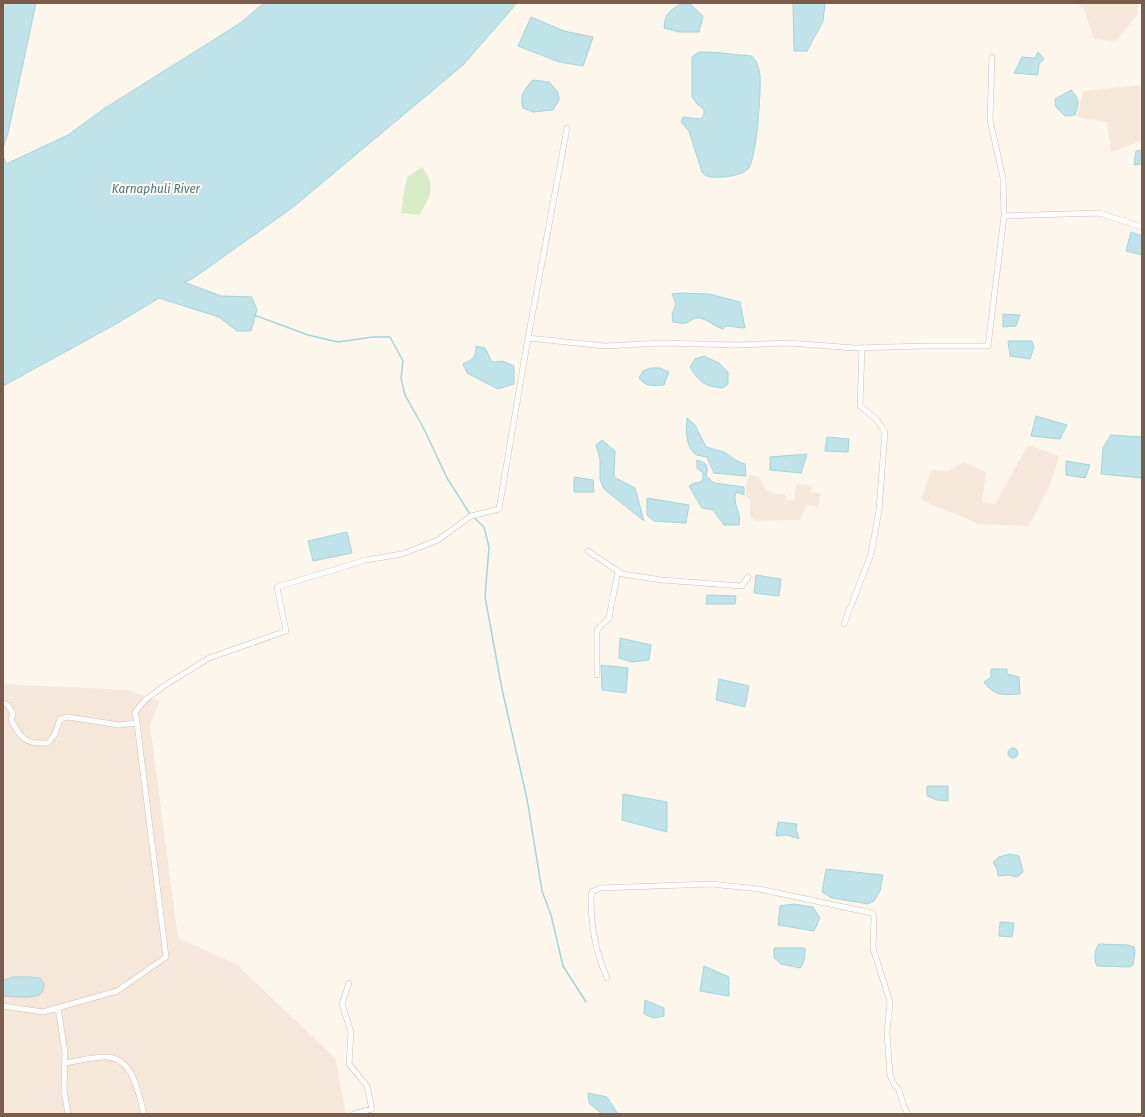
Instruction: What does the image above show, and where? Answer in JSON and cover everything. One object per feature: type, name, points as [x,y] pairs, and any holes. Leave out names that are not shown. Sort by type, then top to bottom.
[{"type":"street","points":[[528,338],[605,346],[662,343],[740,346],[790,344],[862,348],[988,346],[1004,216],[1003,178],[990,120],[992,57]]},
{"type":"street","points":[[3,1006],[43,1012],[117,991],[166,957],[138,723],[135,712],[145,700],[164,686],[209,658],[286,631],[277,587],[366,560],[402,554],[438,540],[471,516],[499,509],[528,338],[567,128]]},
{"type":"street","points":[[1004,216],[1099,213],[1142,227]]},
{"type":"street","points":[[844,624],[871,554],[879,510],[885,432],[876,419],[860,406],[862,348]]},
{"type":"street","points":[[588,551],[622,574],[662,580],[742,586],[748,577]]},
{"type":"street","points":[[597,675],[597,630],[609,618],[618,571]]},
{"type":"street","points":[[3,703],[8,704],[13,714],[11,720],[19,736],[27,742],[39,744],[48,743],[55,734],[60,719],[68,717],[119,725],[138,723]]},
{"type":"street","points":[[607,978],[600,962],[593,933],[591,896],[592,892],[600,888],[711,884],[759,889],[872,913],[874,917],[873,948],[890,1002],[887,1038],[890,1075],[894,1084],[899,1090],[904,1107],[908,1114]]},
{"type":"street","points":[[349,983],[342,1004],[351,1032],[349,1064],[367,1086],[372,1109],[354,1114]]},
{"type":"street","points":[[58,1008],[65,1052],[64,1090],[68,1114]]},
{"type":"street","points":[[65,1063],[106,1057],[122,1062],[132,1075],[144,1114]]},
{"type":"shaded area","points":[[1077,3],[1137,3],[1138,14],[1116,41],[1094,39],[1084,10]]},
{"type":"shaded area","points":[[1142,85],[1142,143],[1138,142],[1111,152],[1107,122],[1077,117],[1083,91]]},
{"type":"shaded area","points":[[1028,445],[1059,456],[1050,485],[1029,526],[979,524],[921,500],[931,470],[948,471],[964,462],[986,472],[982,502],[995,504]]},
{"type":"shaded area","points":[[749,475],[759,477],[766,490],[776,494],[785,494],[786,499],[794,501],[796,484],[811,486],[811,492],[821,494],[818,507],[807,505],[800,520],[755,521],[750,516],[750,499],[746,497],[746,485]]},
{"type":"shaded area","points":[[3,684],[127,690],[160,701],[150,725],[178,938],[236,964],[335,1058],[346,1114],[3,1114]]},
{"type":"green space","points":[[422,167],[428,177],[431,188],[427,203],[419,215],[401,213],[407,177]]},
{"type":"water","points":[[3,3],[36,3],[8,133],[3,148]]},
{"type":"water","name":"Karnaphuli River","points":[[264,3],[517,3],[463,65],[292,208],[192,279],[184,282],[221,296],[252,297],[257,310],[251,331],[237,331],[219,317],[159,298],[114,325],[3,386],[3,155],[6,164],[68,135],[105,108],[239,24]]},
{"type":"water","points":[[793,3],[825,3],[823,21],[807,51],[794,51]]},
{"type":"water","points":[[680,4],[690,4],[703,16],[699,32],[679,32],[664,28],[665,19],[668,14]]},
{"type":"water","points":[[531,17],[564,31],[593,37],[583,66],[559,62],[518,46]]},
{"type":"water","points":[[699,52],[750,56],[755,59],[758,67],[760,75],[760,95],[754,152],[748,169],[736,175],[725,177],[706,176],[702,172],[689,131],[681,122],[683,117],[700,119],[704,115],[704,109],[697,104],[692,97],[692,57]]},
{"type":"water","points":[[1038,52],[1044,59],[1039,64],[1038,75],[1014,73],[1022,57],[1035,58]]},
{"type":"water","points":[[533,80],[549,82],[558,92],[559,100],[553,110],[533,112],[523,108],[522,96]]},
{"type":"water","points":[[1071,90],[1076,96],[1078,102],[1077,107],[1075,115],[1065,116],[1056,107],[1055,99]]},
{"type":"water","points":[[1142,150],[1142,164],[1134,165],[1136,151]]},
{"type":"water","points":[[1131,232],[1142,236],[1142,255],[1126,251]]},
{"type":"water","points":[[672,294],[709,294],[740,302],[745,328],[726,326],[723,329],[700,318],[684,323],[673,322],[672,314],[676,304]]},
{"type":"water","points":[[1003,314],[1020,315],[1016,326],[1003,327]]},
{"type":"water","points":[[1008,341],[1032,341],[1034,347],[1030,359],[1010,356]]},
{"type":"water","points":[[476,346],[485,348],[492,362],[502,361],[514,366],[514,384],[498,389],[467,373],[463,364],[473,358]]},
{"type":"water","points":[[704,356],[719,363],[728,372],[728,384],[723,388],[703,383],[690,367],[695,359]]},
{"type":"water","points":[[650,368],[660,368],[669,372],[664,385],[650,385],[644,383],[639,378],[643,371]]},
{"type":"water","points":[[1036,416],[1067,425],[1060,439],[1031,436]]},
{"type":"water","points":[[687,418],[695,425],[706,447],[724,452],[735,460],[745,464],[746,476],[714,473],[707,457],[695,454],[689,446],[686,432]]},
{"type":"water","points":[[1111,435],[1142,437],[1142,478],[1101,474],[1103,448]]},
{"type":"water","points":[[827,437],[849,439],[848,452],[825,451]]},
{"type":"water","points":[[602,440],[615,451],[614,477],[635,488],[644,521],[604,489],[600,480],[600,459],[596,445]]},
{"type":"water","points":[[807,454],[801,473],[770,470],[770,457]]},
{"type":"water","points":[[697,460],[706,465],[706,476],[714,483],[744,487],[744,495],[736,492],[735,497],[740,520],[739,525],[724,525],[713,510],[702,508],[689,486],[694,483],[701,482],[703,478],[703,473],[697,468]]},
{"type":"water","points":[[1066,461],[1090,465],[1085,478],[1066,475]]},
{"type":"water","points":[[574,477],[593,480],[594,492],[574,492]]},
{"type":"water","points":[[647,498],[689,505],[686,523],[654,521],[647,515]]},
{"type":"water","points":[[347,532],[352,553],[313,561],[308,541]]},
{"type":"water","points":[[756,575],[781,579],[779,596],[754,593]]},
{"type":"water","points":[[707,595],[736,596],[735,604],[706,604]]},
{"type":"water","points":[[620,638],[651,645],[649,660],[632,662],[619,658]]},
{"type":"water","points":[[601,665],[628,668],[626,693],[602,690]]},
{"type":"water","points":[[991,669],[1007,669],[1007,674],[1019,677],[1020,694],[1004,695],[996,693],[988,687],[984,682],[991,677]]},
{"type":"water","points":[[719,679],[749,686],[745,707],[716,700]]},
{"type":"water","points":[[1011,748],[1015,748],[1017,749],[1017,757],[1011,758],[1008,755],[1008,751]]},
{"type":"water","points":[[927,786],[948,786],[948,801],[937,800],[927,796]]},
{"type":"water","points":[[623,794],[667,802],[667,832],[622,820]]},
{"type":"water","points":[[778,822],[797,824],[796,829],[799,839],[787,835],[776,836]]},
{"type":"water","points":[[1010,854],[1019,856],[1023,872],[1017,877],[1009,875],[998,876],[997,869],[993,862],[999,857]]},
{"type":"water","points":[[826,869],[883,875],[880,891],[874,901],[868,904],[832,898],[822,892]]},
{"type":"water","points":[[794,904],[813,907],[820,918],[814,931],[778,925],[780,906]]},
{"type":"water","points":[[1000,922],[1014,923],[1012,937],[999,936]]},
{"type":"water","points":[[1099,944],[1128,945],[1134,947],[1135,952],[1133,965],[1129,967],[1097,966],[1095,955]]},
{"type":"water","points":[[774,948],[805,948],[802,966],[800,968],[781,964],[774,958]]},
{"type":"water","points":[[704,966],[729,977],[729,996],[700,991]]},
{"type":"water","points":[[12,977],[40,978],[44,983],[43,990],[39,995],[32,997],[5,996],[3,995],[3,981]]},
{"type":"water","points":[[645,1000],[664,1008],[664,1016],[653,1018],[644,1014]]},
{"type":"water","points":[[588,1093],[607,1097],[618,1114],[602,1114],[589,1103]]},
{"type":"waterway","points":[[254,315],[308,335],[338,342],[373,337],[390,337],[403,361],[401,378],[405,395],[424,429],[447,478],[470,514]]},
{"type":"waterway","points":[[473,517],[484,527],[489,547],[485,597],[502,689],[527,799],[542,891],[551,915],[563,966],[586,1002]]}]
